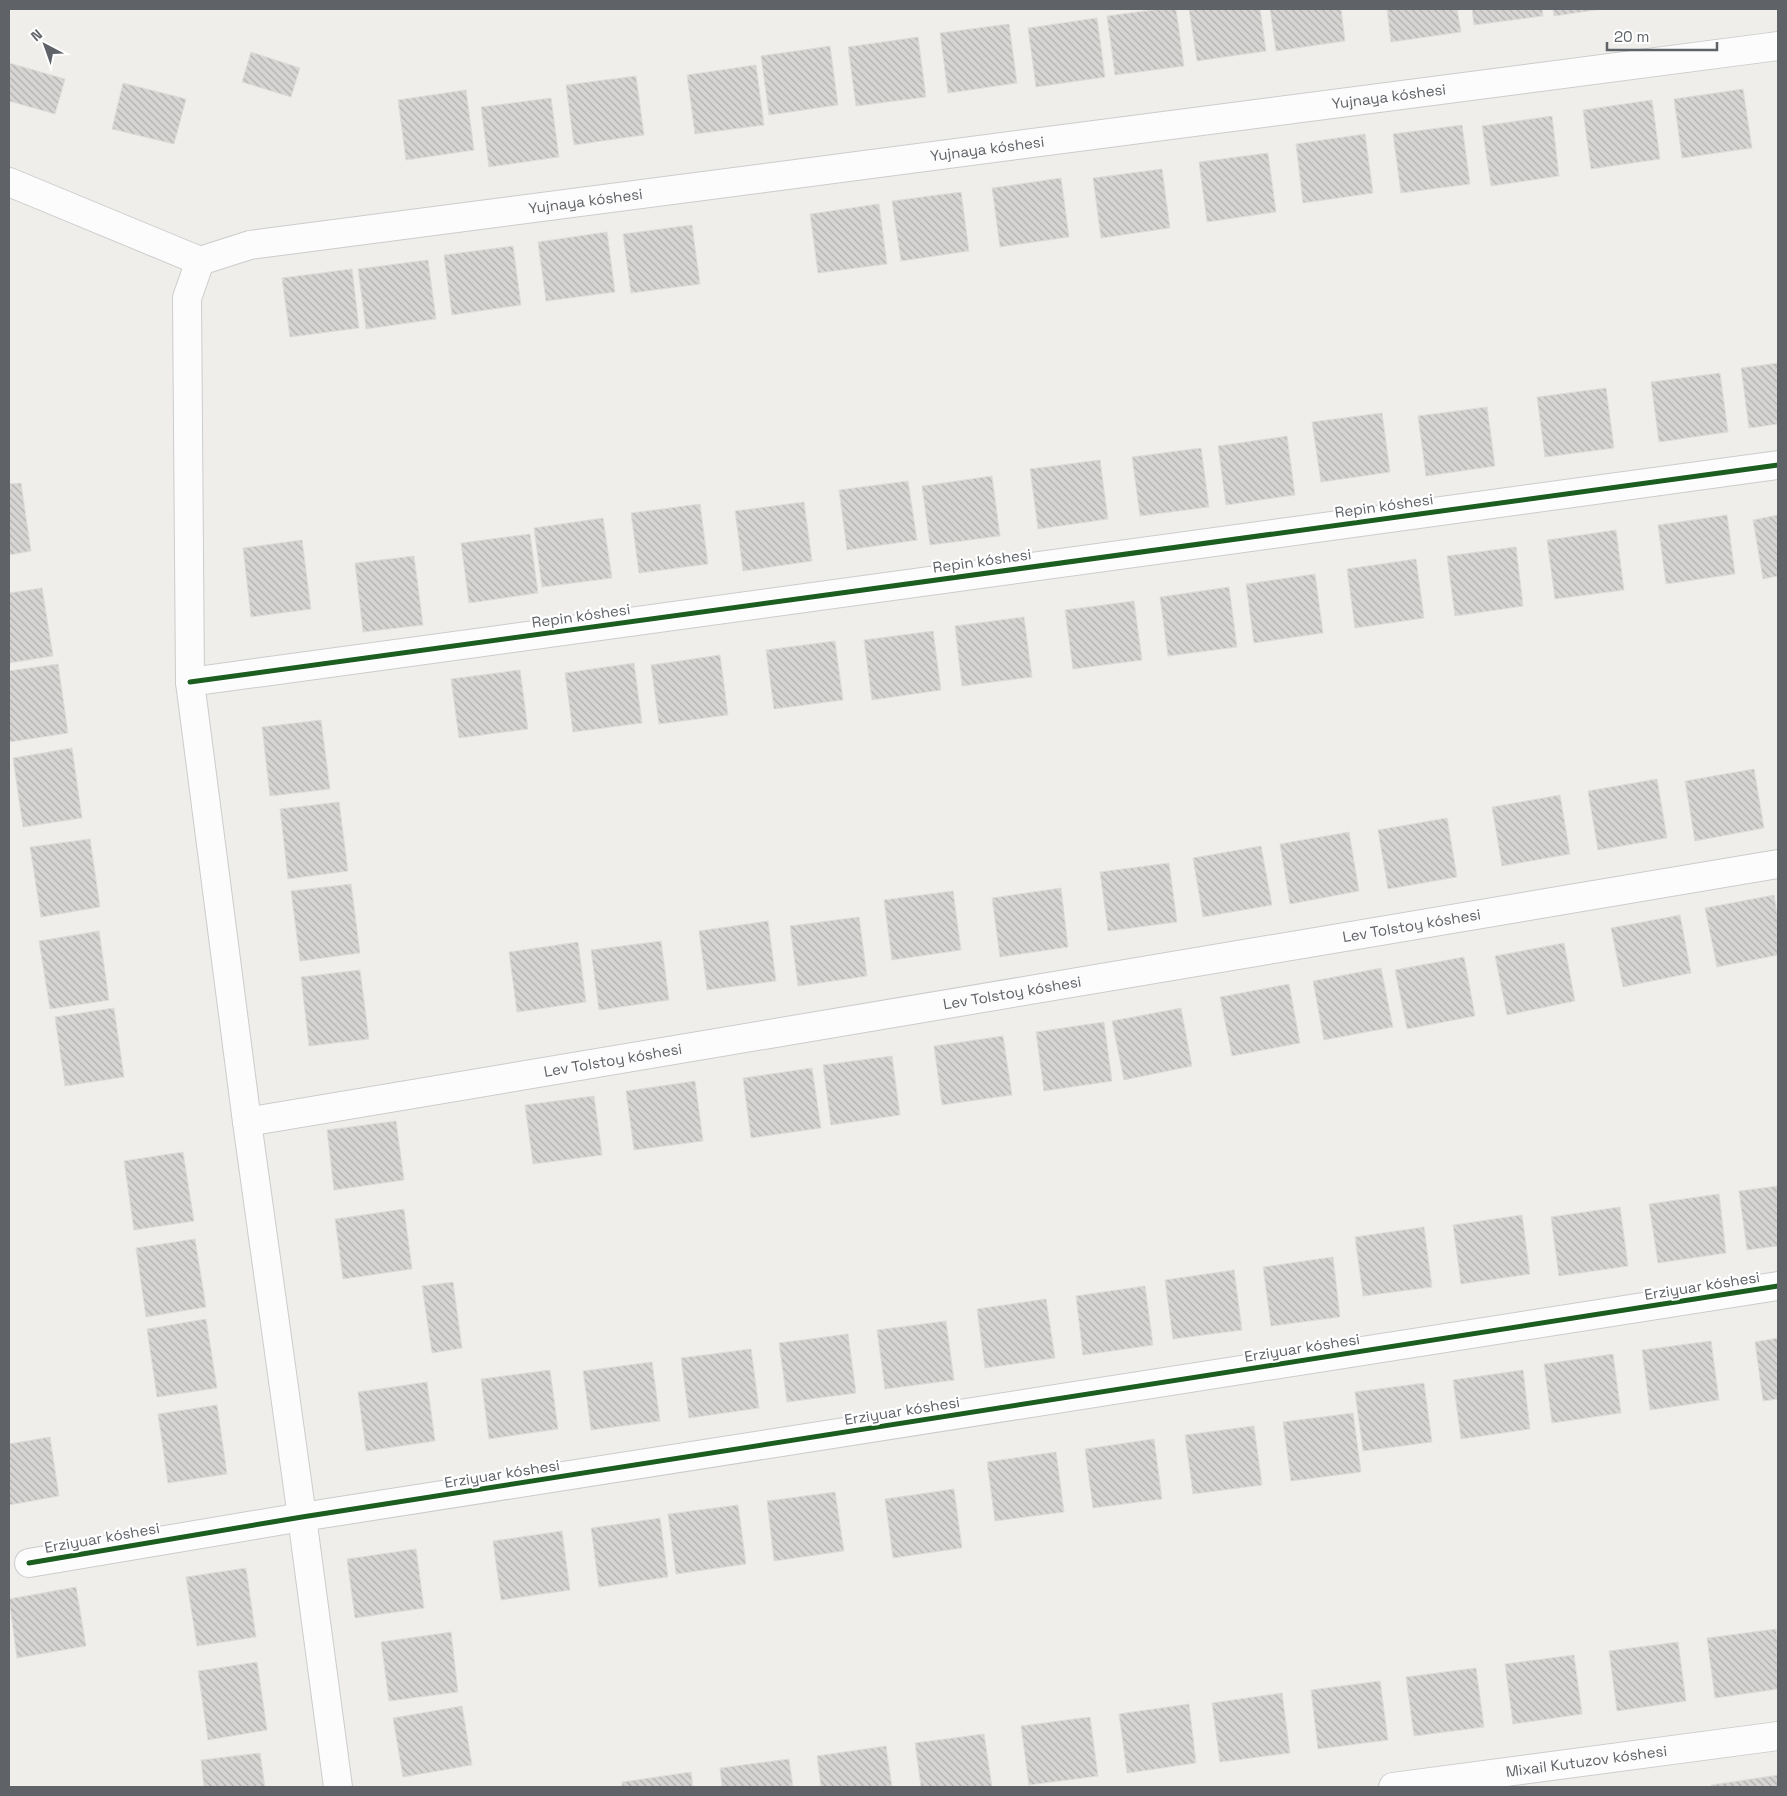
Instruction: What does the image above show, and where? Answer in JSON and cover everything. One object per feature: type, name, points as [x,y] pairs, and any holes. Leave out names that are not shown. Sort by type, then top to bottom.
[{"type":"street","name":"Yujnaya kóshesi","points":[[200,261],[250,245],[1778,46]]},
{"type":"street","points":[[9,182],[200,261],[187,298],[190,682],[247,1122],[338,1787]]},
{"type":"street","name":"Repin kóshesi","points":[[190,682],[1778,465]]},
{"type":"street","name":"Lev Tolstoy kóshesi","points":[[247,1122],[1778,864]]},
{"type":"street","name":"Erziyuar kóshesi","points":[[29,1563],[302,1518],[1778,1286]]},
{"type":"street","name":"Mixail Kutuzov kóshesi","points":[[1393,1787],[1778,1736]]},
{"type":"building","points":[[1161,9],[1176,9],[1184,66],[1115,75],[1107,16]]},
{"type":"building","points":[[1189,9],[1260,9],[1266,51],[1197,61]]},
{"type":"building","points":[[1270,9],[1341,9],[1345,41],[1276,51]]},
{"type":"building","points":[[1387,9],[1457,9],[1461,32],[1391,42]]},
{"type":"building","points":[[1472,9],[1542,9],[1543,16],[1474,25]]},
{"type":"building","points":[[1553,9],[1602,9],[1554,16]]},
{"type":"building","points":[[1097,18],[1105,77],[1036,87],[1028,28]]},
{"type":"building","points":[[1009,24],[1017,83],[948,93],[940,33]]},
{"type":"building","points":[[918,37],[926,97],[856,106],[848,47]]},
{"type":"building","points":[[830,46],[838,105],[769,115],[761,56]]},
{"type":"building","points":[[251,52],[300,68],[291,97],[242,82]]},
{"type":"building","points":[[9,63],[65,79],[55,114],[9,101]]},
{"type":"building","points":[[756,65],[764,125],[695,134],[687,75]]},
{"type":"building","points":[[636,76],[644,135],[574,145],[566,85]]},
{"type":"building","points":[[123,83],[186,99],[174,144],[112,129]]},
{"type":"building","points":[[1743,89],[1752,148],[1682,158],[1674,99]]},
{"type":"building","points":[[466,90],[474,150],[406,160],[398,100]]},
{"type":"building","points":[[551,98],[559,157],[489,167],[481,107]]},
{"type":"building","points":[[1652,100],[1660,159],[1591,169],[1583,110]]},
{"type":"building","points":[[1552,116],[1559,176],[1491,186],[1482,126]]},
{"type":"building","points":[[1462,125],[1470,184],[1401,193],[1393,134]]},
{"type":"building","points":[[1365,134],[1373,193],[1303,203],[1296,144]]},
{"type":"building","points":[[1268,153],[1276,212],[1207,222],[1199,162]]},
{"type":"building","points":[[1162,169],[1170,228],[1101,238],[1093,178]]},
{"type":"building","points":[[1061,178],[1069,237],[1000,247],[992,188]]},
{"type":"building","points":[[961,192],[969,251],[901,261],[892,201]]},
{"type":"building","points":[[879,204],[887,264],[818,273],[810,214]]},
{"type":"building","points":[[692,225],[700,284],[631,293],[623,234]]},
{"type":"building","points":[[607,232],[615,292],[546,301],[538,242]]},
{"type":"building","points":[[513,246],[521,305],[452,315],[444,255]]},
{"type":"building","points":[[428,260],[436,319],[366,329],[358,269]]},
{"type":"building","points":[[352,269],[359,328],[290,337],[282,278]]},
{"type":"building","points":[[1778,363],[1778,424],[1749,428],[1741,368]]},
{"type":"building","points":[[1720,373],[1728,432],[1659,442],[1651,382]]},
{"type":"building","points":[[1606,388],[1614,448],[1545,457],[1537,397]]},
{"type":"building","points":[[1487,407],[1495,466],[1426,476],[1418,416]]},
{"type":"building","points":[[1382,413],[1390,472],[1321,482],[1312,422]]},
{"type":"building","points":[[1287,436],[1295,495],[1226,505],[1218,446]]},
{"type":"building","points":[[1201,448],[1209,507],[1140,516],[1132,457]]},
{"type":"building","points":[[1100,460],[1108,519],[1038,529],[1030,469]]},
{"type":"building","points":[[992,476],[1000,536],[930,545],[922,486]]},
{"type":"building","points":[[908,481],[917,540],[847,550],[839,490]]},
{"type":"building","points":[[21,483],[31,551],[9,555],[9,484]]},
{"type":"building","points":[[804,502],[812,561],[743,571],[735,511]]},
{"type":"building","points":[[700,504],[708,564],[639,573],[631,513]]},
{"type":"building","points":[[1727,515],[1735,574],[1666,584],[1658,525]]},
{"type":"building","points":[[1778,515],[1778,576],[1763,579],[1753,520]]},
{"type":"building","points":[[603,518],[612,578],[542,587],[534,528]]},
{"type":"building","points":[[1616,530],[1624,590],[1555,599],[1547,540]]},
{"type":"building","points":[[530,534],[538,593],[469,603],[461,543]]},
{"type":"building","points":[[302,540],[311,609],[251,617],[243,548]]},
{"type":"building","points":[[1516,547],[1523,606],[1455,616],[1447,556]]},
{"type":"building","points":[[414,556],[423,625],[363,632],[355,563]]},
{"type":"building","points":[[1416,559],[1424,618],[1355,628],[1347,569]]},
{"type":"building","points":[[1315,574],[1323,633],[1254,643],[1246,584]]},
{"type":"building","points":[[1229,587],[1237,647],[1168,656],[1160,597]]},
{"type":"building","points":[[42,588],[53,656],[9,663],[9,593]]},
{"type":"building","points":[[1134,601],[1142,660],[1073,669],[1065,610]]},
{"type":"building","points":[[1024,617],[1032,677],[962,686],[955,626]]},
{"type":"building","points":[[933,631],[941,690],[872,700],[864,640]]},
{"type":"building","points":[[835,641],[843,700],[774,709],[766,650]]},
{"type":"building","points":[[720,655],[728,715],[659,724],[651,665]]},
{"type":"building","points":[[634,663],[642,723],[573,732],[565,673]]},
{"type":"building","points":[[58,664],[68,733],[9,742],[9,671]]},
{"type":"building","points":[[520,670],[528,729],[459,738],[451,679]]},
{"type":"building","points":[[321,720],[330,789],[270,796],[262,727]]},
{"type":"building","points":[[72,748],[82,818],[23,827],[13,758]]},
{"type":"building","points":[[1754,769],[1764,828],[1695,841],[1685,781]]},
{"type":"building","points":[[1657,779],[1667,838],[1598,850],[1588,791]]},
{"type":"building","points":[[1560,795],[1570,854],[1502,866],[1492,807]]},
{"type":"building","points":[[339,802],[348,871],[288,879],[280,809]]},
{"type":"building","points":[[1447,818],[1457,877],[1388,889],[1378,830]]},
{"type":"building","points":[[1349,832],[1359,891],[1290,904],[1280,844]]},
{"type":"building","points":[[90,839],[100,907],[41,917],[30,847]]},
{"type":"building","points":[[1261,846],[1272,905],[1203,917],[1193,858]]},
{"type":"building","points":[[1169,863],[1177,922],[1108,931],[1100,872]]},
{"type":"building","points":[[351,884],[360,953],[300,961],[291,891]]},
{"type":"building","points":[[1061,888],[1068,947],[1000,957],[992,898]]},
{"type":"building","points":[[953,891],[961,950],[892,960],[884,900]]},
{"type":"building","points":[[1774,895],[1778,918],[1778,955],[1717,967],[1705,908]]},
{"type":"building","points":[[1680,915],[1691,973],[1623,987],[1611,928]]},
{"type":"building","points":[[859,917],[867,976],[798,986],[790,926]]},
{"type":"building","points":[[768,921],[776,981],[707,990],[699,931]]},
{"type":"building","points":[[99,931],[109,1000],[50,1009],[39,941]]},
{"type":"building","points":[[661,941],[669,1000],[599,1010],[591,950]]},
{"type":"building","points":[[578,942],[586,1002],[517,1012],[509,952]]},
{"type":"building","points":[[1564,943],[1575,1001],[1507,1015],[1495,956]]},
{"type":"building","points":[[1464,957],[1475,1016],[1407,1029],[1395,970]]},
{"type":"building","points":[[1381,968],[1393,1027],[1324,1040],[1313,981]]},
{"type":"building","points":[[360,970],[369,1039],[309,1046],[301,977]]},
{"type":"building","points":[[1289,984],[1300,1043],[1232,1056],[1220,997]]},
{"type":"building","points":[[114,1008],[124,1077],[65,1086],[55,1017]]},
{"type":"building","points":[[1181,1008],[1192,1066],[1124,1080],[1112,1021]]},
{"type":"building","points":[[1104,1022],[1112,1081],[1044,1091],[1036,1032]]},
{"type":"building","points":[[1003,1036],[1012,1095],[942,1105],[934,1046]]},
{"type":"building","points":[[892,1056],[900,1115],[831,1125],[823,1065]]},
{"type":"building","points":[[812,1068],[821,1128],[751,1138],[743,1078]]},
{"type":"building","points":[[695,1081],[703,1141],[634,1150],[626,1091]]},
{"type":"building","points":[[594,1096],[602,1155],[533,1164],[525,1105]]},
{"type":"building","points":[[396,1121],[404,1180],[334,1190],[327,1130]]},
{"type":"building","points":[[183,1152],[194,1221],[134,1230],[124,1161]]},
{"type":"building","points":[[1778,1186],[1778,1246],[1747,1250],[1739,1191]]},
{"type":"building","points":[[1719,1194],[1726,1253],[1658,1263],[1649,1204]]},
{"type":"building","points":[[1620,1207],[1628,1266],[1559,1276],[1551,1217]]},
{"type":"building","points":[[404,1209],[412,1269],[343,1279],[335,1219]]},
{"type":"building","points":[[1522,1215],[1530,1274],[1461,1284],[1453,1225]]},
{"type":"building","points":[[1424,1227],[1432,1287],[1363,1296],[1355,1237]]},
{"type":"building","points":[[195,1239],[206,1307],[146,1317],[136,1248]]},
{"type":"building","points":[[1333,1257],[1340,1317],[1271,1326],[1263,1267]]},
{"type":"building","points":[[1234,1270],[1242,1330],[1173,1339],[1165,1280]]},
{"type":"building","points":[[453,1282],[462,1348],[432,1353],[422,1286]]},
{"type":"building","points":[[1145,1286],[1153,1345],[1083,1355],[1076,1296]]},
{"type":"building","points":[[1046,1299],[1055,1358],[985,1368],[977,1309]]},
{"type":"building","points":[[206,1319],[217,1388],[157,1397],[147,1329]]},
{"type":"building","points":[[946,1321],[954,1380],[885,1389],[877,1330]]},
{"type":"building","points":[[848,1334],[856,1393],[787,1402],[779,1343]]},
{"type":"building","points":[[1778,1338],[1778,1399],[1763,1401],[1755,1342]]},
{"type":"building","points":[[1711,1341],[1719,1400],[1650,1410],[1642,1350]]},
{"type":"building","points":[[751,1349],[759,1408],[689,1418],[681,1358]]},
{"type":"building","points":[[1613,1354],[1621,1413],[1552,1423],[1544,1364]]},
{"type":"building","points":[[652,1362],[660,1421],[591,1430],[583,1371]]},
{"type":"building","points":[[550,1370],[558,1429],[489,1439],[481,1379]]},
{"type":"building","points":[[1523,1370],[1530,1429],[1461,1439],[1453,1380]]},
{"type":"building","points":[[427,1382],[435,1441],[366,1451],[358,1392]]},
{"type":"building","points":[[1424,1383],[1432,1442],[1363,1451],[1355,1392]]},
{"type":"building","points":[[217,1405],[227,1474],[168,1483],[158,1414]]},
{"type":"building","points":[[1353,1413],[1361,1472],[1291,1481],[1283,1422]]},
{"type":"building","points":[[1254,1426],[1262,1485],[1193,1494],[1185,1435]]},
{"type":"building","points":[[50,1437],[59,1496],[9,1505],[9,1444]]},
{"type":"building","points":[[1154,1439],[1162,1499],[1093,1508],[1085,1449]]},
{"type":"building","points":[[1056,1452],[1064,1512],[995,1521],[987,1462]]},
{"type":"building","points":[[954,1489],[962,1548],[893,1558],[885,1499]]},
{"type":"building","points":[[835,1492],[844,1551],[774,1561],[767,1501]]},
{"type":"building","points":[[738,1505],[746,1564],[676,1574],[668,1514]]},
{"type":"building","points":[[660,1518],[668,1577],[599,1587],[591,1528]]},
{"type":"building","points":[[562,1531],[570,1590],[501,1600],[493,1541]]},
{"type":"building","points":[[416,1549],[424,1608],[355,1618],[347,1559]]},
{"type":"building","points":[[246,1568],[256,1637],[197,1646],[186,1577]]},
{"type":"building","points":[[76,1587],[86,1646],[17,1658],[9,1599]]},
{"type":"building","points":[[1776,1629],[1778,1642],[1778,1689],[1715,1698],[1707,1638]]},
{"type":"building","points":[[451,1632],[458,1692],[389,1701],[381,1642]]},
{"type":"building","points":[[1678,1642],[1686,1701],[1617,1711],[1609,1651]]},
{"type":"building","points":[[1574,1655],[1582,1714],[1513,1724],[1505,1664]]},
{"type":"building","points":[[257,1662],[267,1730],[208,1740],[198,1671]]},
{"type":"building","points":[[1476,1668],[1484,1727],[1414,1736],[1406,1677]]},
{"type":"building","points":[[1380,1681],[1388,1740],[1318,1749],[1311,1690]]},
{"type":"building","points":[[1282,1693],[1290,1753],[1220,1762],[1212,1703]]},
{"type":"building","points":[[1189,1704],[1196,1763],[1127,1773],[1119,1714]]},
{"type":"building","points":[[462,1706],[472,1765],[403,1777],[393,1718]]},
{"type":"building","points":[[1090,1717],[1098,1776],[1029,1785],[1021,1726]]},
{"type":"building","points":[[984,1734],[992,1787],[921,1787],[915,1743]]},
{"type":"building","points":[[886,1746],[892,1787],[821,1787],[817,1756]]},
{"type":"building","points":[[260,1753],[265,1787],[204,1787],[201,1760]]},
{"type":"building","points":[[789,1759],[793,1787],[722,1787],[720,1768]]},
{"type":"building","points":[[691,1772],[693,1787],[622,1787],[622,1782]]},
{"type":"building","points":[[1778,1775],[1778,1787],[1712,1787],[1711,1785]]},
{"type":"cycle path","points":[[190,682],[1778,465]]},
{"type":"cycle path","points":[[29,1563],[302,1517],[1778,1286]]}]
